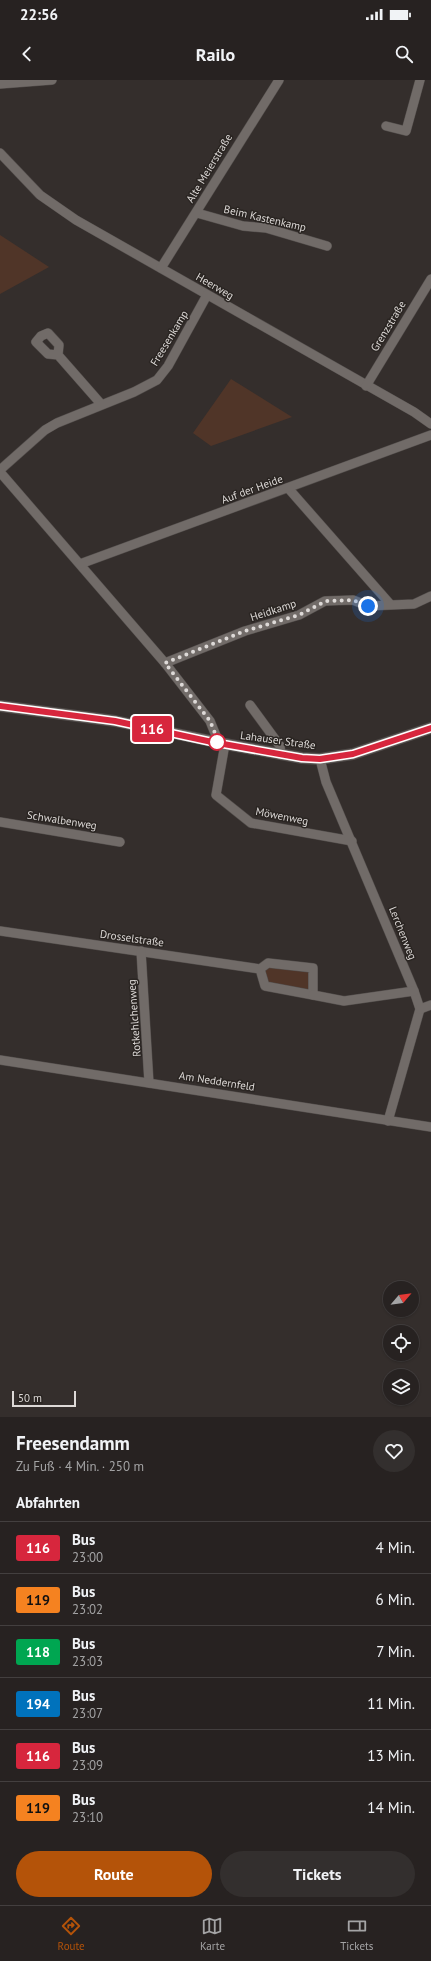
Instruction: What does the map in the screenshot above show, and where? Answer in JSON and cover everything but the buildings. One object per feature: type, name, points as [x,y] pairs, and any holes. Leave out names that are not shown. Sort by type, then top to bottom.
[{"type":"street","points":[[0,84],[52,80]]},
{"type":"street","name":"Alte Meierstraße","points":[[161,268],[197,213],[243,134],[279,80]]},
{"type":"street","points":[[386,126],[406,131],[420,80]]},
{"type":"street","name":"Heerweg","points":[[0,153],[40,195],[76,220],[414,412],[431,424]]},
{"type":"street","name":"Beim Kastenkamp","points":[[197,213],[243,226],[266,228],[327,246]]},
{"type":"street","name":"Grenzstraße","points":[[366,386],[431,279]]},
{"type":"street","name":"Freesenkamp","points":[[0,471],[46,430],[57,423],[134,392],[157,380],[168,366],[208,296]]},
{"type":"street","points":[[58,355],[101,404]]},
{"type":"street","name":"Auf der Heide","points":[[80,564],[431,434]]},
{"type":"street","points":[[0,471],[165,663],[210,721],[222,744]]},
{"type":"street","points":[[288,488],[390,604]]},
{"type":"street","name":"Heidkamp","points":[[165,663],[245,631],[299,615],[326,601],[353,600],[368,606],[414,604],[431,596]]},
{"type":"street","points":[[250,705],[280,746],[281,755]]},
{"type":"street","name":"Lahauser Straße","points":[[0,706],[115,721],[281,755],[320,759],[353,754],[431,728]]},
{"type":"street","name":"Möwenweg","points":[[222,744],[216,795],[251,824],[352,842]]},
{"type":"street","name":"Lerchenweg","points":[[320,759],[326,782],[414,991],[420,1009]]},
{"type":"street","name":"Schwalbenweg","points":[[0,822],[120,842]]},
{"type":"street","name":"Drosselstraße","points":[[0,931],[260,969],[268,963],[313,968],[313,995]]},
{"type":"street","name":"Rotkehlchenweg","points":[[141,952],[149,1083]]},
{"type":"street","points":[[260,969],[266,986],[344,1001],[414,991]]},
{"type":"street","points":[[388,1121],[420,1009],[431,1005]]},
{"type":"street","name":"Am Neddernfeld","points":[[0,1060],[431,1127]]},
{"type":"shaded area","points":[[0,235],[49,267],[0,294]]},
{"type":"shaded area","points":[[231,379],[292,417],[211,446],[193,433]]},
{"type":"shaded area","points":[[268,964],[311,969],[310,993],[266,985],[261,970]]},
{"type":"bus line","name":"116","points":[[0,706],[115,721],[281,755],[320,759],[353,754],[431,728]]},
{"type":"route","points":[[217,742],[219,743],[210,721],[165,663],[245,631],[299,615],[326,601],[353,600],[368,606]]}]
